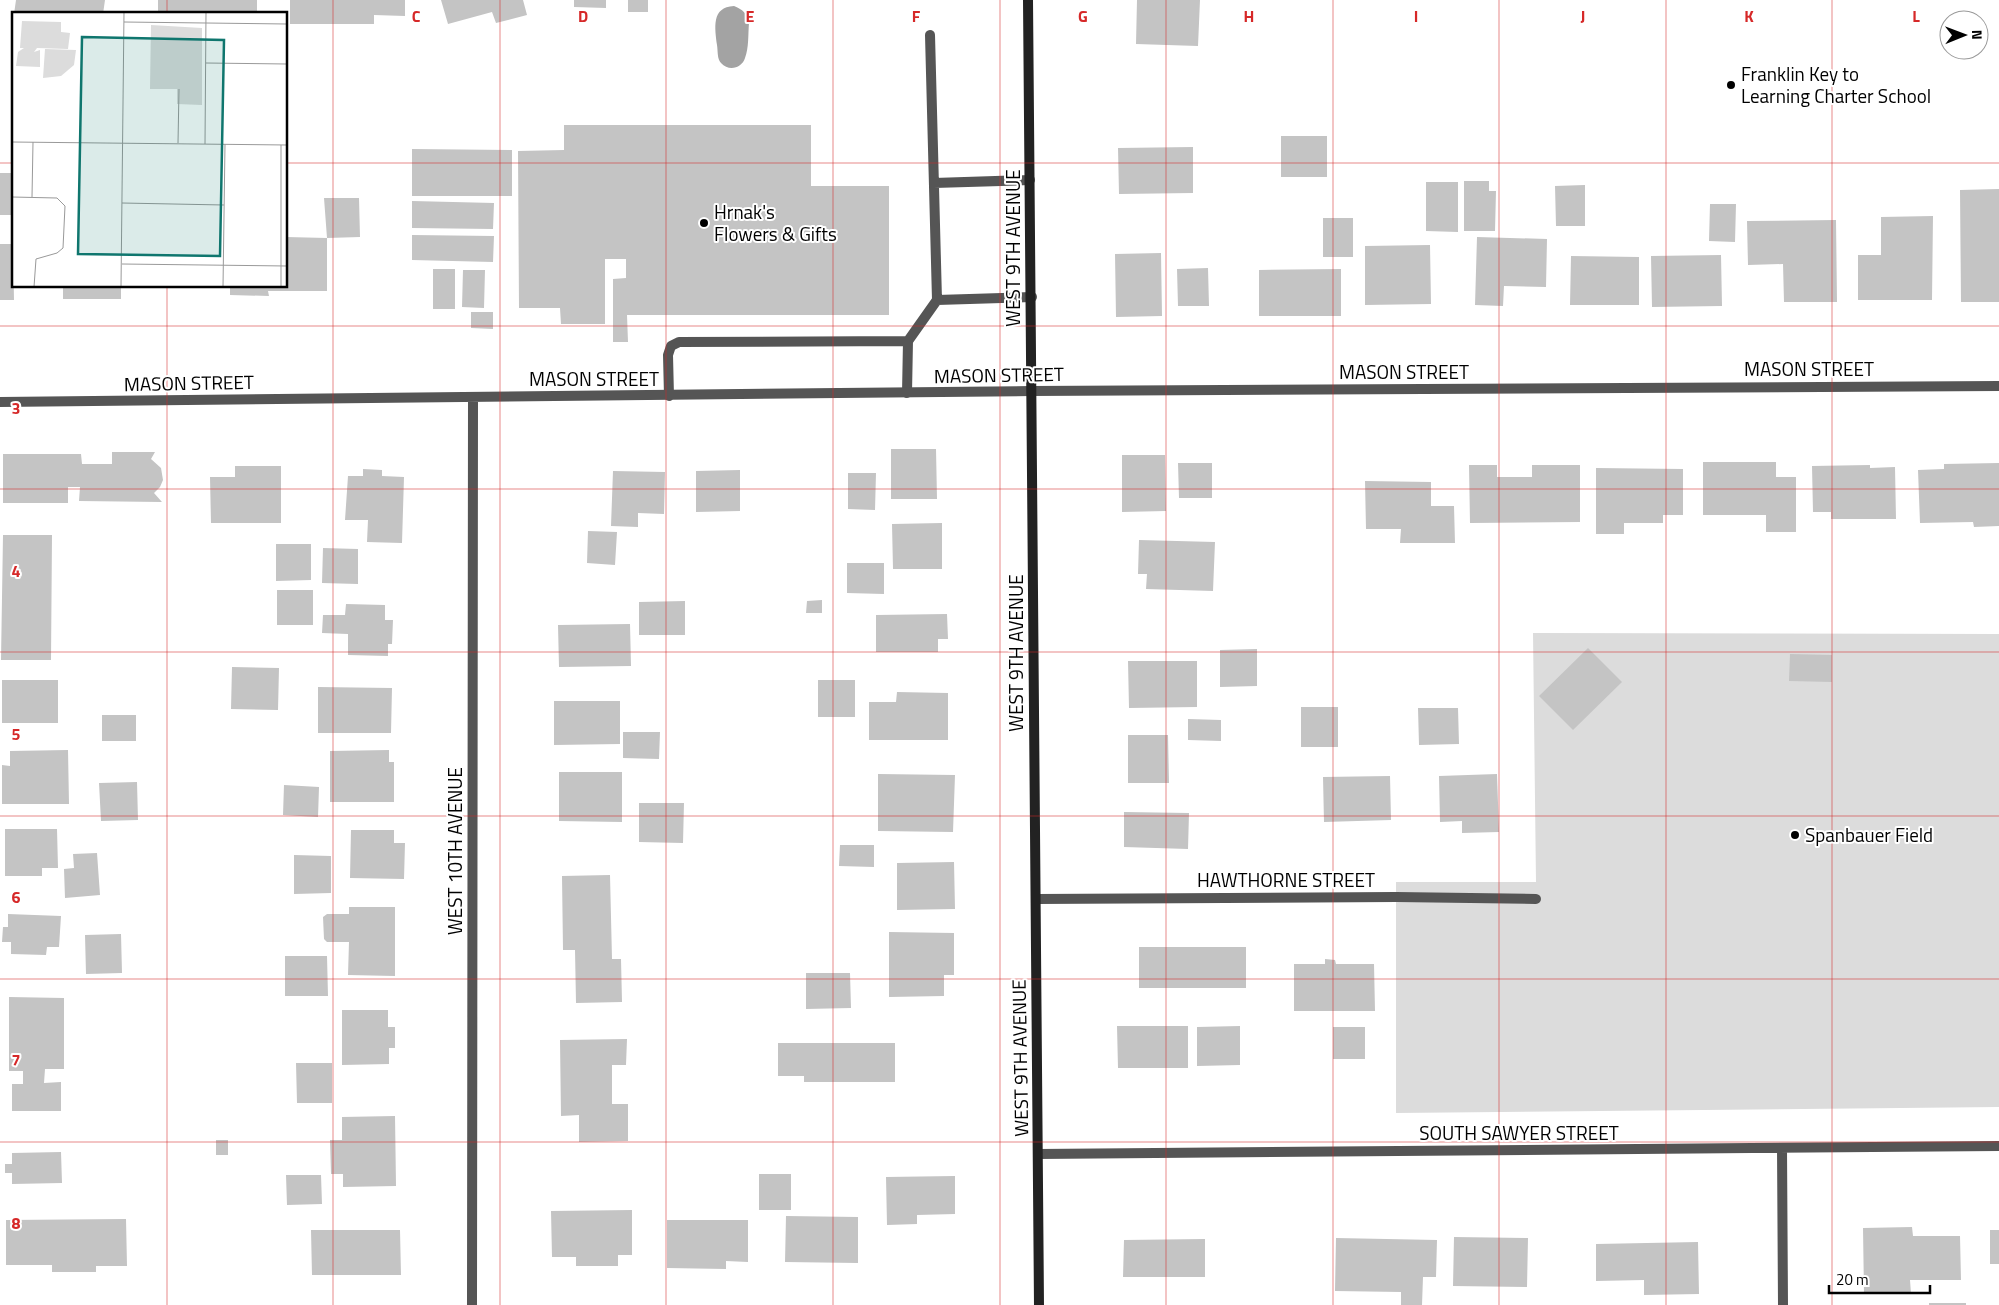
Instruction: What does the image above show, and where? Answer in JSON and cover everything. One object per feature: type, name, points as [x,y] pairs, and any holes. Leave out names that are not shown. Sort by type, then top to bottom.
[{"type":"main road","name":"WEST 9TH AVENUE","points":[[1028,0],[1039,1305]]},
{"type":"street","points":[[907,393],[908,340],[937,300],[930,35]]},
{"type":"street","points":[[934,183],[1030,180]]},
{"type":"street","points":[[937,300],[1032,297]]},
{"type":"street","points":[[670,396],[668,355],[671,346],[679,342],[908,340]]},
{"type":"street","name":"MASON STREET","points":[[0,402],[1031,391],[1999,386]]},
{"type":"street","name":"WEST 10TH AVENUE","points":[[472,1305],[473,397]]},
{"type":"street","name":"HAWTHORNE STREET","points":[[1036,899],[1386,897],[1536,899]]},
{"type":"street","name":"SOUTH SAWYER STREET","points":[[1038,1154],[1999,1146]]},
{"type":"street","points":[[1782,1148],[1783,1305]]},
{"type":"shaded area","points":[[734,6],[744,12],[747,17],[749,23],[748,45],[745,58],[741,64],[731,68],[724,66],[719,59],[715,25],[721,10]]},
{"type":"shaded area","name":"Spanbauer Field","points":[[1533,633],[1999,634],[1999,1107],[1396,1113],[1396,882],[1536,882]]},
{"type":"building","points":[[16,0],[105,0],[103,12],[14,12]]},
{"type":"building","points":[[158,0],[257,0],[257,12],[158,12]]},
{"type":"building","points":[[290,0],[405,0],[405,16],[374,15],[374,24],[290,24]]},
{"type":"building","points":[[441,0],[523,0],[527,15],[496,23],[492,12],[448,24]]},
{"type":"building","points":[[574,0],[606,0],[606,8],[574,7]]},
{"type":"building","points":[[628,0],[648,0],[648,12],[628,12]]},
{"type":"building","points":[[1137,0],[1200,0],[1198,46],[1136,44]]},
{"type":"building","name":"Hrnak's Flowers & Gifts","points":[[564,125],[811,125],[811,186],[889,186],[889,315],[627,315],[628,342],[613,342],[613,279],[626,278],[626,259],[605,259],[605,324],[561,324],[560,308],[519,308],[518,151],[564,150]]},
{"type":"building","points":[[1281,136],[1327,136],[1327,177],[1281,177]]},
{"type":"building","points":[[1193,147],[1193,193],[1119,194],[1118,148]]},
{"type":"building","points":[[412,149],[512,150],[512,196],[412,196]]},
{"type":"building","points":[[0,173],[12,173],[12,215],[0,215]]},
{"type":"building","points":[[1464,181],[1489,181],[1489,191],[1496,191],[1495,231],[1464,231]]},
{"type":"building","points":[[1426,182],[1458,182],[1458,232],[1426,231]]},
{"type":"building","points":[[1585,185],[1585,226],[1556,226],[1555,186]]},
{"type":"building","points":[[1999,189],[1999,302],[1961,302],[1960,190]]},
{"type":"building","points":[[324,198],[359,198],[360,237],[327,238]]},
{"type":"building","points":[[412,201],[494,203],[493,229],[412,228]]},
{"type":"building","points":[[1710,204],[1736,204],[1735,242],[1709,241]]},
{"type":"building","points":[[1933,216],[1932,300],[1858,300],[1858,255],[1881,255],[1881,217]]},
{"type":"building","points":[[1323,218],[1353,218],[1353,257],[1323,257]]},
{"type":"building","points":[[1836,220],[1837,302],[1784,302],[1783,264],[1748,265],[1747,221]]},
{"type":"building","points":[[412,235],[494,236],[493,262],[412,260]]},
{"type":"building","points":[[288,237],[327,238],[327,291],[268,291],[269,296],[230,295],[230,288],[288,288]]},
{"type":"building","points":[[1477,237],[1547,239],[1546,287],[1504,286],[1503,306],[1475,305]]},
{"type":"building","points":[[0,244],[12,244],[12,288],[14,288],[14,300],[0,300]]},
{"type":"building","points":[[1430,245],[1431,304],[1365,305],[1365,246]]},
{"type":"building","points":[[1161,253],[1162,316],[1116,317],[1115,254]]},
{"type":"building","points":[[1721,255],[1722,306],[1652,307],[1651,256]]},
{"type":"building","points":[[1571,256],[1639,257],[1639,305],[1570,305]]},
{"type":"building","points":[[1208,268],[1209,306],[1178,306],[1177,269]]},
{"type":"building","points":[[433,269],[455,269],[455,309],[433,309]]},
{"type":"building","points":[[1341,269],[1341,316],[1259,316],[1259,270]]},
{"type":"building","points":[[463,270],[485,270],[484,308],[462,307]]},
{"type":"building","points":[[63,288],[121,288],[121,299],[63,299]]},
{"type":"building","points":[[471,312],[493,312],[493,329],[471,328]]},
{"type":"building","points":[[891,449],[936,449],[937,499],[891,499]]},
{"type":"building","points":[[112,452],[155,452],[151,459],[161,468],[163,480],[160,487],[154,493],[162,502],[79,501],[80,487],[68,487],[68,503],[3,503],[3,454],[81,454],[82,464],[112,464]]},
{"type":"building","points":[[1122,455],[1165,455],[1166,511],[1122,512]]},
{"type":"building","points":[[1703,462],[1776,462],[1776,477],[1796,477],[1796,532],[1766,532],[1766,515],[1703,515]]},
{"type":"building","points":[[1178,463],[1212,463],[1212,498],[1179,498]]},
{"type":"building","points":[[1999,463],[1999,526],[1974,527],[1973,522],[1920,523],[1918,470],[1944,469],[1944,464]]},
{"type":"building","points":[[1469,465],[1497,465],[1497,477],[1532,477],[1532,465],[1580,465],[1580,522],[1470,523]]},
{"type":"building","points":[[1870,465],[1870,468],[1895,467],[1896,519],[1831,519],[1831,512],[1813,512],[1812,466]]},
{"type":"building","points":[[235,466],[281,466],[281,523],[211,523],[210,477],[235,477]]},
{"type":"building","points":[[1596,468],[1683,469],[1683,515],[1663,515],[1663,523],[1624,523],[1624,534],[1596,534]]},
{"type":"building","points":[[363,469],[382,470],[382,476],[404,477],[402,543],[367,542],[368,520],[345,520],[348,476],[363,476]]},
{"type":"building","points":[[740,470],[740,511],[696,512],[696,471]]},
{"type":"building","points":[[613,471],[665,472],[664,514],[638,513],[638,527],[611,526]]},
{"type":"building","points":[[848,473],[876,473],[875,510],[848,509]]},
{"type":"building","points":[[1365,481],[1431,482],[1431,506],[1454,506],[1455,543],[1400,543],[1401,529],[1366,529]]},
{"type":"building","points":[[942,523],[942,569],[893,569],[892,524]]},
{"type":"building","points":[[588,531],[617,532],[615,565],[587,563]]},
{"type":"building","points":[[3,535],[52,535],[51,660],[1,660]]},
{"type":"building","points":[[1139,540],[1215,542],[1213,591],[1146,589],[1147,574],[1138,574]]},
{"type":"building","points":[[276,544],[311,544],[311,580],[276,581]]},
{"type":"building","points":[[323,548],[358,549],[358,584],[322,583]]},
{"type":"building","points":[[847,563],[884,563],[884,594],[847,593]]},
{"type":"building","points":[[277,590],[313,590],[313,625],[277,625]]},
{"type":"building","points":[[822,600],[822,613],[806,613],[807,601]]},
{"type":"building","points":[[685,601],[685,635],[639,635],[639,602]]},
{"type":"building","points":[[346,604],[385,605],[385,620],[393,620],[392,644],[388,644],[388,656],[348,655],[348,634],[322,633],[323,615],[345,615]]},
{"type":"building","points":[[947,614],[948,639],[938,639],[938,652],[876,652],[876,615]]},
{"type":"building","points":[[630,624],[631,666],[559,667],[558,625]]},
{"type":"building","points":[[1588,648],[1622,682],[1573,730],[1539,696]]},
{"type":"building","points":[[1257,649],[1257,686],[1220,687],[1220,650]]},
{"type":"building","points":[[1790,654],[1832,655],[1832,682],[1789,681]]},
{"type":"building","points":[[1128,661],[1197,661],[1197,707],[1129,708]]},
{"type":"building","points":[[232,667],[279,668],[278,710],[231,709]]},
{"type":"building","points":[[2,680],[58,680],[58,723],[2,723]]},
{"type":"building","points":[[818,680],[855,680],[855,717],[818,717]]},
{"type":"building","points":[[318,687],[392,688],[391,733],[318,733]]},
{"type":"building","points":[[897,692],[948,693],[948,740],[869,740],[869,702],[896,702]]},
{"type":"building","points":[[554,701],[620,701],[620,744],[554,745]]},
{"type":"building","points":[[1301,707],[1338,707],[1338,747],[1301,747]]},
{"type":"building","points":[[1418,708],[1458,708],[1459,744],[1419,745]]},
{"type":"building","points":[[102,715],[136,715],[136,741],[102,741]]},
{"type":"building","points":[[1188,719],[1221,720],[1221,741],[1188,740]]},
{"type":"building","points":[[623,732],[660,732],[659,759],[623,758]]},
{"type":"building","points":[[1128,735],[1168,735],[1169,783],[1128,783]]},
{"type":"building","points":[[68,750],[69,804],[2,804],[2,765],[10,766],[10,751]]},
{"type":"building","points":[[389,750],[389,762],[394,762],[394,802],[330,802],[330,751]]},
{"type":"building","points":[[559,772],[622,772],[622,822],[559,821]]},
{"type":"building","points":[[878,774],[955,775],[953,832],[878,831]]},
{"type":"building","points":[[1497,774],[1499,832],[1462,833],[1462,821],[1440,822],[1439,776]]},
{"type":"building","points":[[1390,776],[1391,820],[1324,822],[1323,777]]},
{"type":"building","points":[[137,782],[138,820],[101,821],[99,783]]},
{"type":"building","points":[[284,785],[319,787],[318,817],[283,815]]},
{"type":"building","points":[[639,803],[684,803],[683,843],[639,842]]},
{"type":"building","points":[[1124,812],[1189,813],[1188,849],[1124,847]]},
{"type":"building","points":[[5,829],[57,829],[58,868],[42,868],[42,876],[5,876]]},
{"type":"building","points":[[351,830],[394,830],[394,843],[405,843],[404,879],[350,878]]},
{"type":"building","points":[[840,845],[874,845],[874,867],[839,866]]},
{"type":"building","points":[[97,853],[100,895],[65,898],[64,869],[74,868],[73,854]]},
{"type":"building","points":[[294,855],[331,856],[331,893],[294,894]]},
{"type":"building","points":[[954,862],[955,909],[897,910],[897,863]]},
{"type":"building","points":[[610,875],[612,959],[621,959],[622,1002],[576,1003],[575,950],[563,950],[562,876]]},
{"type":"building","points":[[349,907],[395,907],[395,976],[348,975],[349,942],[327,942],[324,939],[323,917],[327,914],[349,914]]},
{"type":"building","points":[[8,914],[61,916],[59,947],[47,947],[46,955],[11,954],[11,942],[2,942],[3,927],[8,927]]},
{"type":"building","points":[[889,932],[954,933],[954,975],[944,975],[944,996],[889,997]]},
{"type":"building","points":[[121,934],[122,973],[86,974],[85,935]]},
{"type":"building","points":[[1139,947],[1246,947],[1246,988],[1139,988]]},
{"type":"building","points":[[285,956],[327,956],[328,996],[285,996]]},
{"type":"building","points":[[1325,959],[1335,960],[1336,964],[1374,964],[1375,1011],[1294,1011],[1294,964],[1325,964]]},
{"type":"building","points":[[806,973],[850,973],[851,1008],[806,1009]]},
{"type":"building","points":[[9,997],[64,998],[64,1069],[45,1069],[44,1083],[61,1082],[61,1111],[12,1111],[12,1084],[23,1084],[23,1071],[9,1071]]},
{"type":"building","points":[[342,1010],[388,1010],[388,1027],[395,1027],[395,1048],[389,1048],[389,1064],[342,1065]]},
{"type":"building","points":[[1117,1026],[1188,1026],[1188,1068],[1118,1068]]},
{"type":"building","points":[[1240,1026],[1240,1065],[1197,1066],[1197,1027]]},
{"type":"building","points":[[1333,1027],[1365,1027],[1365,1059],[1333,1059]]},
{"type":"building","points":[[627,1039],[626,1065],[612,1065],[612,1104],[628,1104],[628,1141],[579,1142],[579,1115],[561,1116],[560,1040]]},
{"type":"building","points":[[778,1043],[895,1043],[895,1082],[804,1082],[804,1076],[778,1076]]},
{"type":"building","points":[[296,1063],[332,1063],[332,1103],[297,1103]]},
{"type":"building","points":[[395,1116],[396,1186],[343,1187],[343,1174],[331,1174],[330,1140],[342,1140],[342,1117]]},
{"type":"building","points":[[216,1140],[228,1140],[228,1155],[216,1155]]},
{"type":"building","points":[[61,1152],[62,1183],[12,1184],[12,1173],[5,1173],[5,1164],[12,1164],[12,1153]]},
{"type":"building","points":[[759,1174],[791,1174],[791,1210],[759,1210]]},
{"type":"building","points":[[286,1175],[321,1175],[322,1204],[287,1205]]},
{"type":"building","points":[[955,1176],[955,1214],[917,1215],[917,1224],[887,1225],[886,1177]]},
{"type":"building","points":[[632,1210],[632,1255],[618,1255],[618,1266],[576,1266],[576,1257],[552,1257],[551,1211]]},
{"type":"building","points":[[786,1216],[858,1217],[858,1263],[785,1262]]},
{"type":"building","points":[[126,1219],[127,1266],[96,1266],[96,1272],[52,1272],[52,1265],[6,1265],[6,1220]]},
{"type":"building","points":[[667,1220],[748,1220],[748,1262],[726,1261],[726,1269],[667,1268]]},
{"type":"building","points":[[1912,1227],[1913,1236],[1960,1236],[1961,1280],[1910,1280],[1911,1294],[1864,1294],[1863,1228]]},
{"type":"building","points":[[311,1230],[400,1230],[401,1275],[312,1275]]},
{"type":"building","points":[[1990,1230],[1999,1230],[1999,1264],[1990,1264]]},
{"type":"building","points":[[1454,1237],[1528,1238],[1527,1287],[1453,1286]]},
{"type":"building","points":[[1336,1238],[1437,1240],[1436,1277],[1423,1277],[1422,1305],[1401,1305],[1401,1292],[1335,1291]]},
{"type":"building","points":[[1205,1239],[1205,1277],[1123,1277],[1124,1240]]},
{"type":"building","points":[[1698,1242],[1699,1294],[1644,1295],[1644,1280],[1596,1281],[1596,1244]]},
{"type":"building","points":[[1929,1303],[1966,1303],[1966,1305],[1929,1305]]},
{"type":"place","name":"Franklin Key to Learning Charter School","points":[[1731,85]]},
{"type":"place","name":"Hrnak's Flowers & Gifts","points":[[704,223]]},
{"type":"place","name":"Spanbauer Field","points":[[1795,835]]}]
